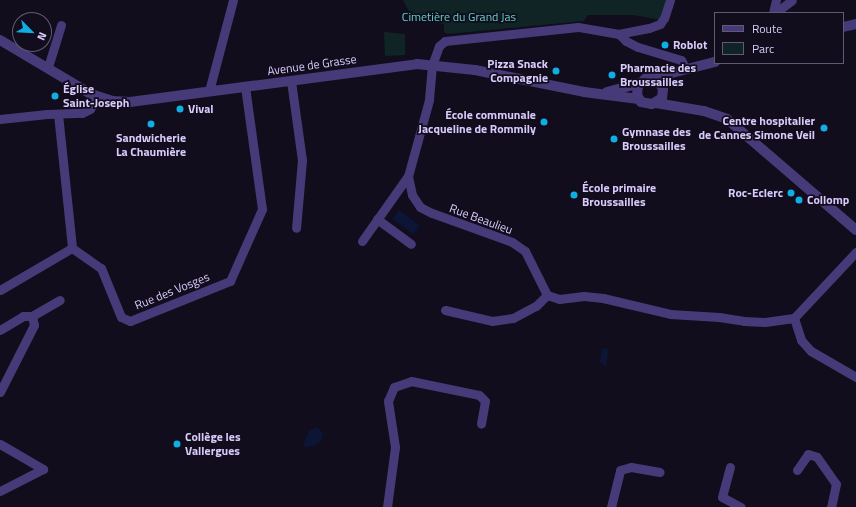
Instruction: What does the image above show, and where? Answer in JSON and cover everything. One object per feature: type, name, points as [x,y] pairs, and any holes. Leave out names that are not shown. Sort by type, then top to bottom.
[{"type":"street","points":[[209,91],[233,0]]},
{"type":"street","points":[[619,34],[660,24],[669,2],[678,0]]},
{"type":"street","points":[[774,12],[776,0]]},
{"type":"street","points":[[775,12],[792,0]]},
{"type":"street","points":[[844,28],[856,24]]},
{"type":"street","points":[[48,67],[61,25]]},
{"type":"street","name":"Rue Beaulieu","points":[[547,295],[525,251],[512,242],[420,207],[412,195],[408,176],[429,100],[432,65],[439,46],[445,41],[578,27],[619,34]]},
{"type":"street","points":[[619,34],[626,41],[638,47],[681,60],[682,70]]},
{"type":"street","name":"Avenue de Grasse","points":[[0,40],[98,97],[130,102],[417,64],[511,76],[602,94],[682,70],[714,62]]},
{"type":"street","name":"Avenue de Grasse","points":[[662,89],[682,70]]},
{"type":"street","points":[[639,99],[637,90],[644,81],[656,80],[677,105]]},
{"type":"street","points":[[291,81],[302,160],[296,228]]},
{"type":"street","name":"Rue des Vosges","points":[[72,248],[101,268],[121,318],[125,320],[130,321],[230,281],[262,209],[245,87]]},
{"type":"street","points":[[656,103],[662,89]]},
{"type":"street","points":[[602,94],[639,99],[645,104],[656,103],[677,105],[704,111],[732,122],[856,230]]},
{"type":"street","points":[[0,119],[86,112],[98,97]]},
{"type":"street","points":[[0,290],[72,248],[58,114]]},
{"type":"street","points":[[362,241],[408,176]]},
{"type":"street","points":[[377,219],[411,244]]},
{"type":"street","points":[[445,310],[492,321],[513,318],[536,306],[547,295],[559,299],[584,296],[603,298],[638,308],[693,317],[719,317],[765,322],[794,318],[856,252]]},
{"type":"street","points":[[0,330],[23,316],[32,316],[60,300]]},
{"type":"street","points":[[0,392],[34,325],[32,316]]},
{"type":"street","points":[[794,318],[802,340],[811,351],[856,377]]},
{"type":"street","points":[[387,507],[395,447],[388,401],[394,387],[412,381],[479,395],[485,401],[481,424]]},
{"type":"street","points":[[0,444],[43,469],[0,491]]},
{"type":"street","points":[[797,470],[808,454],[817,457],[836,484],[831,507]]},
{"type":"street","points":[[611,507],[620,470],[631,467],[660,472]]},
{"type":"street","points":[[730,467],[722,496],[741,507]]},
{"type":"green space","name":"Cimetière du Grand Jas","points":[[403,0],[666,0],[661,20],[633,15],[588,15],[584,21],[448,34],[444,32],[444,24],[438,23],[438,17],[412,17]]},
{"type":"green space","points":[[384,32],[405,34],[405,55],[385,56]]},
{"type":"water","points":[[399,210],[420,226],[413,234],[392,219]]},
{"type":"water","points":[[602,348],[609,349],[606,366],[600,362]]},
{"type":"water","points":[[316,427],[323,433],[321,441],[314,446],[306,447],[303,445],[309,431]]},
{"type":"place","name":"Roblot","points":[[665,45]]},
{"type":"place","name":"Pizza Snack Compagnie","points":[[556,71]]},
{"type":"place","name":"Pharmacie des Broussailles","points":[[612,75]]},
{"type":"place","name":"Église Saint-Joseph","points":[[55,96]]},
{"type":"place","name":"Vival","points":[[180,109]]},
{"type":"place","name":"École communale Jacqueline de Rommily","points":[[544,122]]},
{"type":"place","name":"Sandwicherie La Chaumière","points":[[151,124]]},
{"type":"place","name":"Centre hospitalier de Cannes Simone Veil","points":[[824,128]]},
{"type":"place","name":"Gymnase des Broussailles","points":[[614,139]]},
{"type":"place","name":"Roc-Eclerc","points":[[791,193]]},
{"type":"place","name":"École primaire Broussailles","points":[[574,195]]},
{"type":"place","name":"Collomp","points":[[799,200]]},
{"type":"place","name":"Collège les Vallergues","points":[[177,444]]}]
